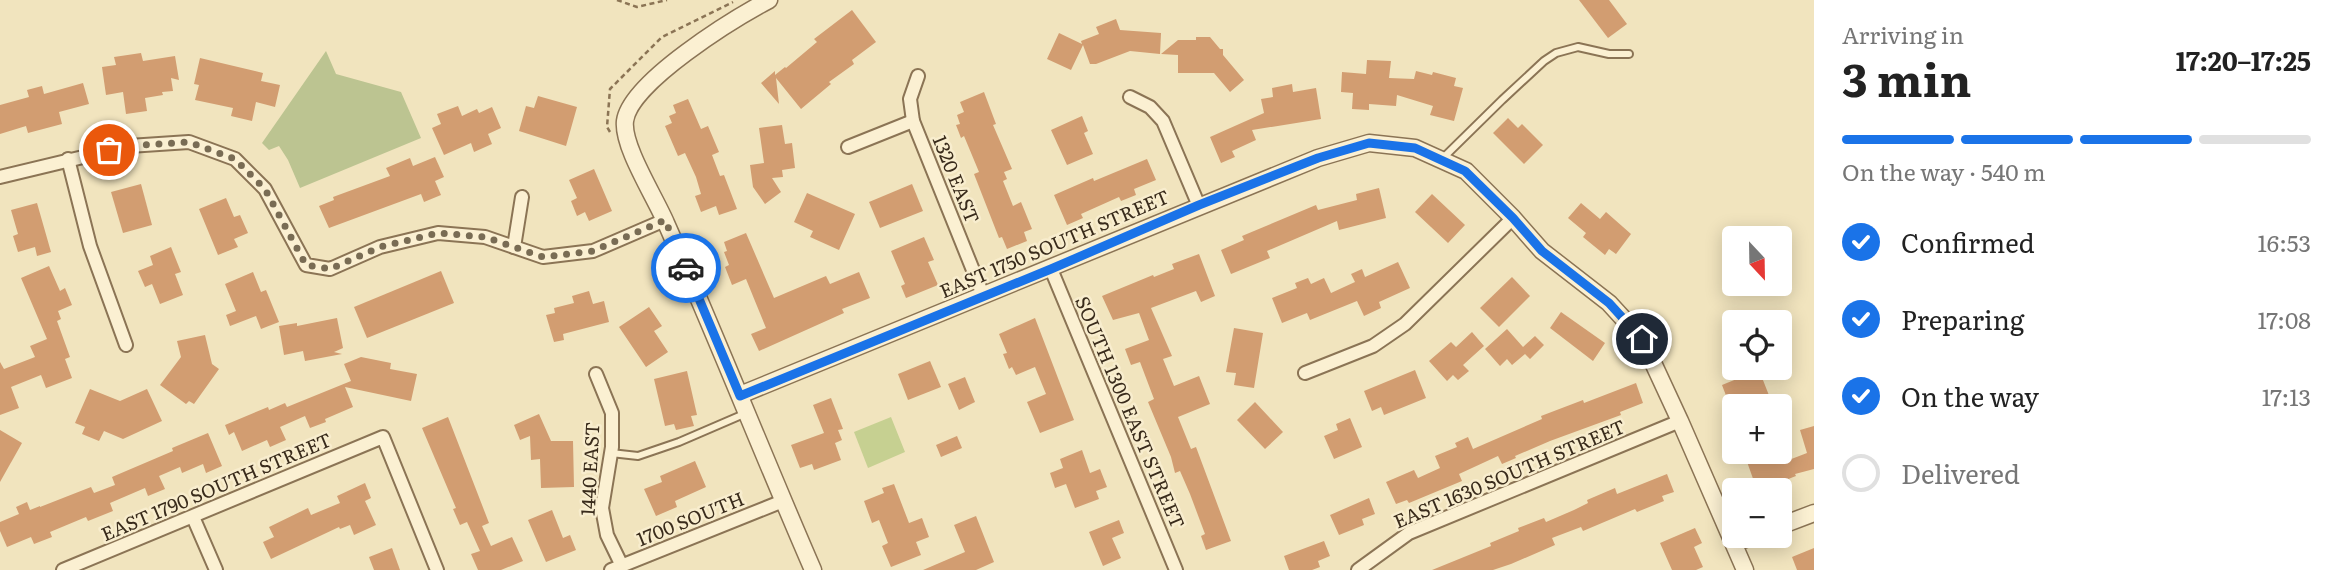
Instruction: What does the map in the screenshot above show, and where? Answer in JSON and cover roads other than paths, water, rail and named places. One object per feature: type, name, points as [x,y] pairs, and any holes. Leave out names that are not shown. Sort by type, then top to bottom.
[{"type":"street","points":[[769,0],[731,21],[698,44],[638,94],[625,119],[626,139],[665,220],[813,570]]},
{"type":"street","name":"1320 EAST","points":[[918,76],[910,99],[913,121],[983,295]]},
{"type":"street","points":[[1130,97],[1150,107],[1163,121],[1199,205]]},
{"type":"street","points":[[848,147],[913,121]]},
{"type":"street","points":[[0,177],[129,146],[189,142],[235,159],[265,189],[306,265],[330,269],[380,247],[438,233],[485,237],[543,257],[593,251],[665,220]]},
{"type":"street","name":"EAST 1750 SOUTH STREET","points":[[740,396],[1318,158],[1369,143],[1415,148],[1465,171],[1542,251],[1609,303],[1642,339],[1722,516]]},
{"type":"street","points":[[68,159],[90,246],[126,345]]},
{"type":"street","points":[[514,247],[522,197]]},
{"type":"street","points":[[1305,373],[1373,346],[1405,324],[1513,218]]},
{"type":"street","name":"SOUTH 1300 EAST STREET","points":[[1051,269],[1176,570]]},
{"type":"street","name":"1440 EAST","points":[[596,374],[612,413],[611,453],[602,508],[607,535],[619,569]]},
{"type":"street","name":"EAST 1630 SOUTH STREET","points":[[1366,567],[1409,533],[1680,421]]},
{"type":"street","name":"EAST 1790 SOUTH STREET","points":[[63,570],[383,438],[437,570]]},
{"type":"street","name":"1700 SOUTH","points":[[619,569],[783,501]]},
{"type":"street","points":[[1792,521],[1814,513]]},
{"type":"street","points":[[193,517],[215,570]]},
{"type":"street","name":"EAST 1750 SOUTH STREET","points":[[1736,548],[1745,570]]},
{"type":"lane","points":[[1441,160],[1510,92],[1556,52],[1578,47],[1609,54],[1629,54]]},
{"type":"lane","points":[[611,453],[638,456],[747,413]]}]
